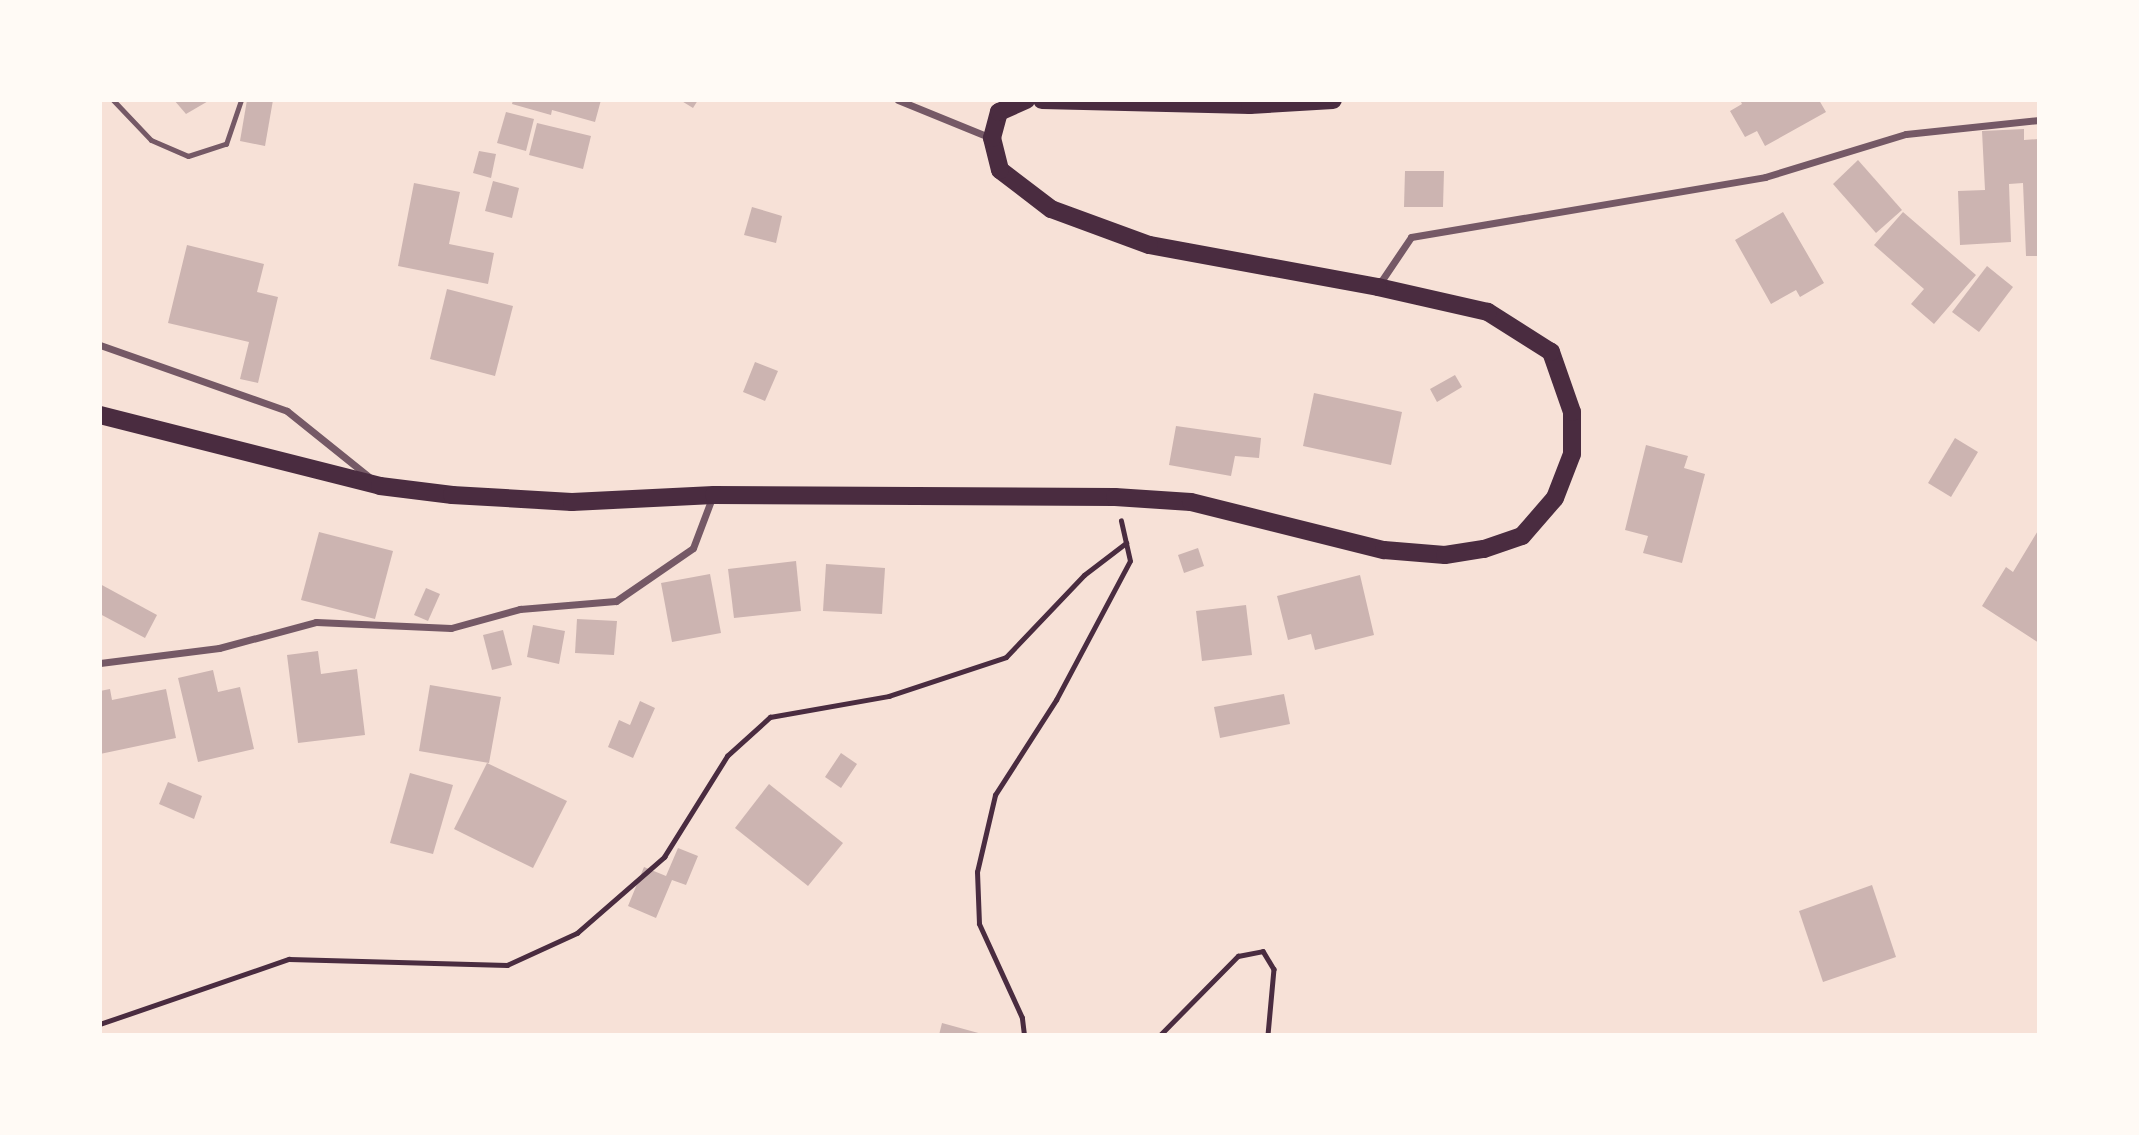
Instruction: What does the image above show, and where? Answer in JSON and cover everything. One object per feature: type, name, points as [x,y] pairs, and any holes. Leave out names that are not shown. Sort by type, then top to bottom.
[{"type":"main road","points":[[100,415],[380,486],[572,502],[713,495],[1115,496],[1191,502],[1384,551],[1445,555],[1484,550],[1522,536],[1555,498],[1572,454],[1572,412],[1550,352],[1488,312],[1378,287],[1149,245],[1051,209],[1000,170],[992,138],[999,112],[1026,100]]},
{"type":"main road","points":[[1042,100],[1250,105],[1333,100]]},
{"type":"street","points":[[898,100],[992,138]]},
{"type":"street","points":[[1378,287],[1410,237],[1765,177],[1906,134],[2039,120]]},
{"type":"street","points":[[100,345],[287,411],[380,486]]},
{"type":"street","points":[[100,663],[219,648],[316,622],[451,628],[520,610],[616,601],[693,548],[713,495]]},
{"type":"lane","points":[[113,100],[151,140],[188,156],[226,144],[241,100]]},
{"type":"path","points":[[1024,1035],[1022,1018],[979,924],[978,872],[995,795],[1056,700],[1130,561],[1115,496]]},
{"type":"path","points":[[100,1024],[289,959],[507,965],[577,933],[664,857],[727,756],[770,717],[889,696],[1006,657],[1084,575],[1126,543]]},
{"type":"path","points":[[1160,1035],[1238,956],[1263,951],[1274,969],[1268,1035]]},
{"type":"building","points":[[174,100],[210,100],[186,114]]},
{"type":"building","points":[[247,100],[273,100],[265,146],[240,141]]},
{"type":"building","points":[[513,100],[601,100],[595,122],[552,110],[551,115],[512,104]]},
{"type":"building","points":[[680,100],[698,100],[693,108]]},
{"type":"building","points":[[1740,100],[1819,100],[1826,112],[1765,146],[1757,131],[1745,137],[1730,111],[1742,104]]},
{"type":"building","points":[[506,112],[534,119],[526,151],[497,143]]},
{"type":"building","points":[[537,123],[591,136],[583,169],[529,155]]},
{"type":"building","points":[[2024,129],[2024,140],[2039,139],[2039,256],[2026,256],[2023,183],[2009,184],[2011,242],[1960,245],[1958,191],[1985,190],[1982,131]]},
{"type":"building","points":[[479,151],[496,154],[491,178],[473,173]]},
{"type":"building","points":[[1858,160],[1902,210],[1876,233],[1833,184]]},
{"type":"building","points":[[1405,171],[1444,171],[1443,207],[1404,207]]},
{"type":"building","points":[[493,181],[519,188],[512,218],[485,211]]},
{"type":"building","points":[[414,183],[460,192],[449,244],[494,253],[488,284],[398,266]]},
{"type":"building","points":[[752,207],[782,216],[776,243],[744,235]]},
{"type":"building","points":[[1783,212],[1824,283],[1800,297],[1796,290],[1771,304],[1735,240]]},
{"type":"building","points":[[1903,212],[1976,275],[1934,324],[1911,304],[1924,289],[1874,245]]},
{"type":"building","points":[[187,245],[264,264],[257,292],[278,297],[258,383],[240,379],[249,342],[168,323]]},
{"type":"building","points":[[1987,266],[2013,287],[1979,332],[1952,312]]},
{"type":"building","points":[[447,289],[513,306],[495,376],[430,359]]},
{"type":"building","points":[[755,362],[778,371],[765,401],[743,392]]},
{"type":"building","points":[[1455,375],[1462,387],[1437,402],[1430,389]]},
{"type":"building","points":[[1314,393],[1402,412],[1391,465],[1303,446]]},
{"type":"building","points":[[1176,426],[1261,438],[1259,458],[1235,456],[1231,476],[1169,465]]},
{"type":"building","points":[[1955,438],[1978,452],[1951,497],[1928,483]]},
{"type":"building","points":[[1646,445],[1688,456],[1684,468],[1705,474],[1682,563],[1643,553],[1648,536],[1625,530]]},
{"type":"building","points":[[2039,529],[2039,643],[1982,606],[2006,567],[2013,572]]},
{"type":"building","points":[[319,532],[393,551],[375,619],[301,600]]},
{"type":"building","points":[[1198,548],[1204,566],[1184,573],[1178,555]]},
{"type":"building","points":[[796,561],[801,611],[734,618],[728,569]]},
{"type":"building","points":[[826,564],[885,568],[882,614],[823,611]]},
{"type":"building","points":[[710,574],[721,633],[672,642],[661,583]]},
{"type":"building","points":[[1360,575],[1374,635],[1315,650],[1311,634],[1288,640],[1277,596]]},
{"type":"building","points":[[100,584],[157,615],[145,638],[100,614]]},
{"type":"building","points":[[426,588],[440,594],[428,621],[414,615]]},
{"type":"building","points":[[1246,605],[1252,655],[1202,661],[1196,611]]},
{"type":"building","points":[[577,619],[617,621],[614,655],[575,653]]},
{"type":"building","points":[[533,625],[565,631],[559,664],[527,657]]},
{"type":"building","points":[[503,630],[512,665],[492,670],[483,635]]},
{"type":"building","points":[[318,651],[321,674],[357,669],[365,735],[298,743],[287,655]]},
{"type":"building","points":[[213,670],[218,692],[240,687],[254,749],[198,762],[178,678]]},
{"type":"building","points":[[430,685],[501,697],[489,763],[419,751]]},
{"type":"building","points":[[110,689],[112,700],[166,689],[176,738],[100,754],[100,691]]},
{"type":"building","points":[[1284,694],[1290,724],[1220,738],[1214,707]]},
{"type":"building","points":[[640,701],[655,708],[633,758],[608,747],[619,720],[630,725]]},
{"type":"building","points":[[841,753],[857,764],[841,788],[825,777]]},
{"type":"building","points":[[487,763],[567,801],[533,868],[454,829]]},
{"type":"building","points":[[410,773],[453,785],[433,854],[390,843]]},
{"type":"building","points":[[168,782],[202,796],[194,819],[159,804]]},
{"type":"building","points":[[769,784],[843,843],[808,886],[735,828]]},
{"type":"building","points":[[678,848],[698,856],[686,885],[672,880],[656,918],[628,906],[644,867],[666,876]]},
{"type":"building","points":[[1872,885],[1896,957],[1823,982],[1799,911]]},
{"type":"building","points":[[942,1023],[982,1034],[982,1035],[939,1035]]}]
